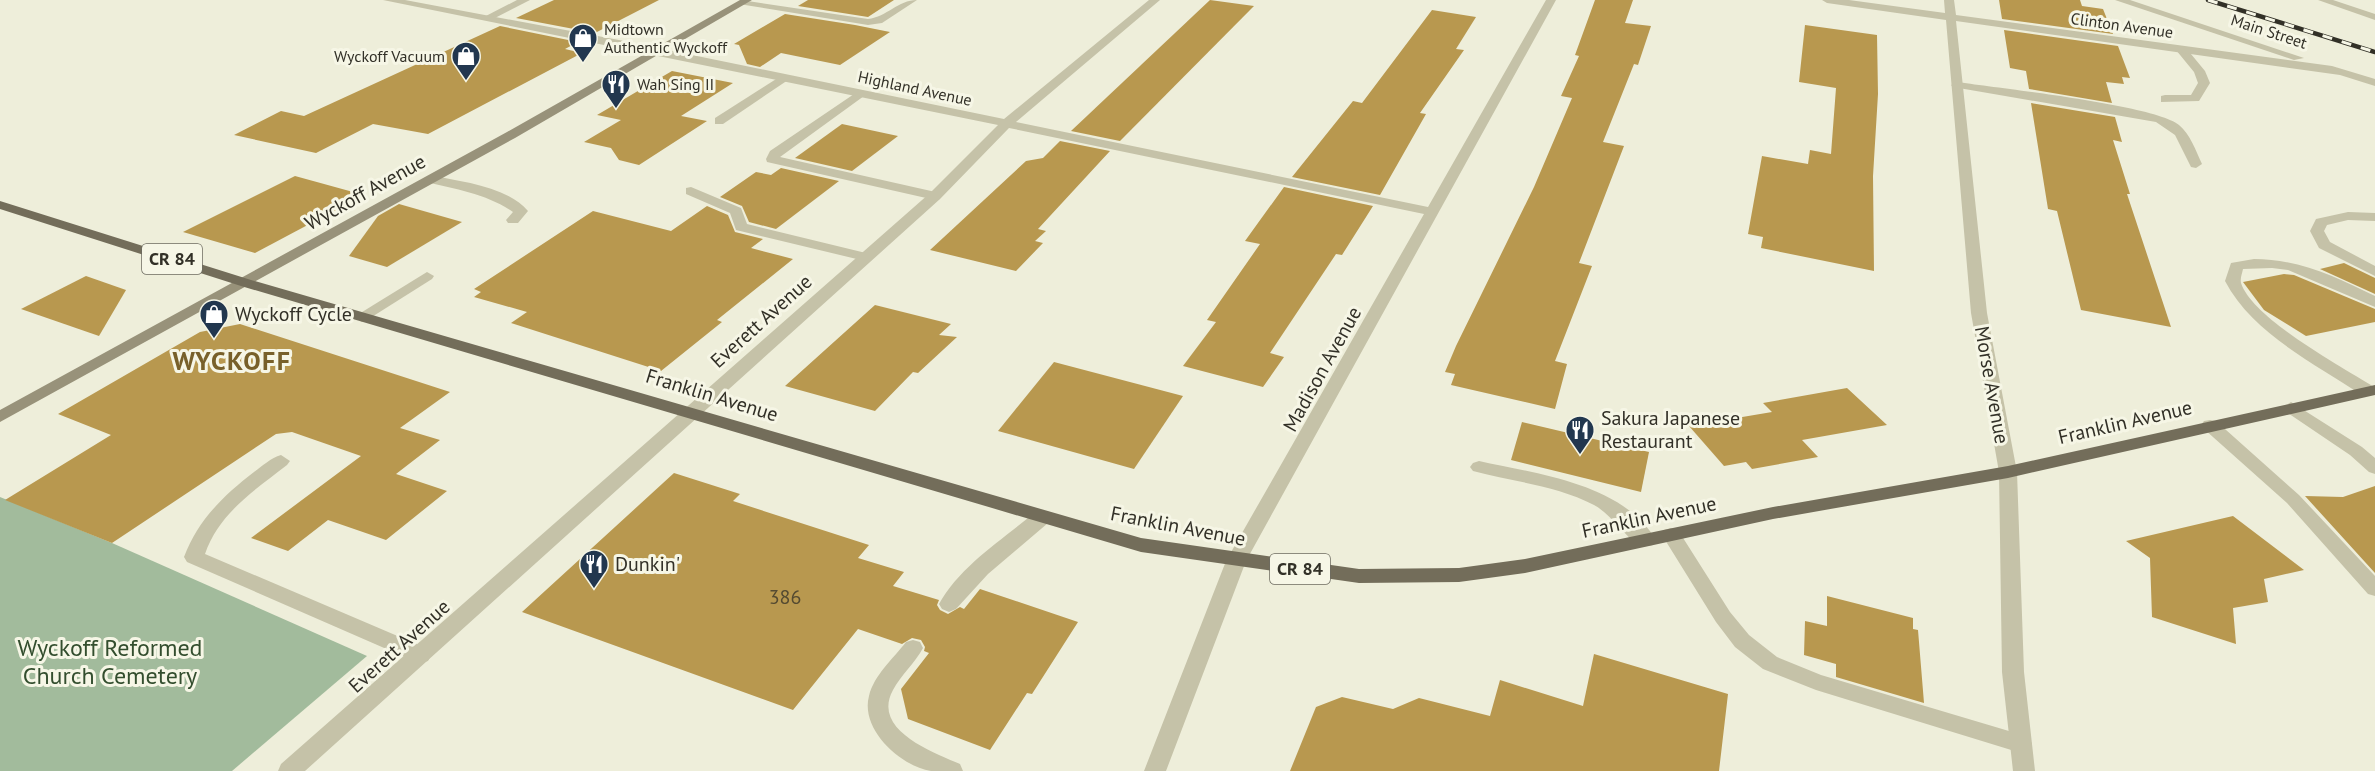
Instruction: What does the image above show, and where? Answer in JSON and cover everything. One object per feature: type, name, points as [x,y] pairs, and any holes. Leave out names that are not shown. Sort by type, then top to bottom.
[{"type":"main road","name":"Wyckoff Avenue","points":[[0,417],[431,179],[746,1]]},
{"type":"main road","name":"Franklin Avenue","points":[[0,205],[246,282],[691,412],[1041,518],[1141,545],[1236,561],[1359,576],[1459,575],[1525,566],[1773,513],[2008,472],[2372,390]]},
{"type":"street","name":"Highland Avenue","points":[[388,0],[657,51],[1434,212]]},
{"type":"street","points":[[487,18],[525,0]]},
{"type":"street","points":[[746,1],[868,22],[878,21],[912,0]]},
{"type":"street","name":"Everett Avenue","points":[[289,771],[934,196],[1006,124],[1155,0]]},
{"type":"street","name":"Madison Avenue","points":[[1155,771],[1236,561],[1551,0]]},
{"type":"street","name":"Clinton Avenue","points":[[1827,0],[2341,72]]},
{"type":"street","name":"Morse Avenue","points":[[1949,0],[1979,313],[2008,472],[2013,672],[2024,771]]},
{"type":"street","name":"Main Street","points":[[2120,0],[2375,82]]},
{"type":"street","points":[[2323,0],[2375,17]]},
{"type":"street","points":[[2165,99],[2195,98],[2204,83],[2199,71],[2182,50]]},
{"type":"street","points":[[719,121],[785,78]]},
{"type":"street","points":[[1957,85],[2134,113],[2162,120],[2178,128],[2196,164]]},
{"type":"street","points":[[860,94],[775,154],[772,159],[934,196]]},
{"type":"street","points":[[431,179],[486,192],[507,201],[521,211],[513,220]]},
{"type":"street","points":[[691,191],[736,211],[741,227],[865,257]]},
{"type":"street","points":[[2375,217],[2346,215],[2331,218],[2321,222],[2317,231],[2324,245],[2375,272]]},
{"type":"street","points":[[2372,390],[2253,313],[2231,285],[2231,273],[2236,266],[2258,262],[2291,266],[2375,302]]},
{"type":"street","points":[[362,316],[427,276]]},
{"type":"street","points":[[2291,407],[2356,451],[2375,468]]},
{"type":"street","points":[[2210,425],[2293,499],[2375,589]]},
{"type":"street","points":[[280,461],[224,505],[199,538],[194,558],[421,655]]},
{"type":"street","points":[[1479,467],[1572,489],[1598,499],[1615,510],[1646,540]]},
{"type":"street","points":[[949,604],[977,568],[1002,552],[1041,518]]},
{"type":"street","points":[[1671,535],[1723,617],[1742,641],[1770,663],[1816,682],[2021,744]]},
{"type":"street","points":[[914,648],[881,692],[878,704],[879,719],[890,737],[911,751],[952,771]]},
{"type":"green space","name":"Wyckoff Reformed Church Cemetery","points":[[0,497],[112,543],[367,656],[232,771],[0,771]]},
{"type":"building","points":[[554,0],[659,0],[595,33],[516,18]]},
{"type":"building","points":[[808,0],[894,0],[868,17],[798,6]]},
{"type":"building","points":[[1210,0],[1254,6],[1120,141],[1071,131]]},
{"type":"building","points":[[1595,0],[1633,0],[1625,23],[1651,26],[1638,65],[1634,64],[1603,142],[1624,146],[1579,263],[1592,266],[1555,361],[1567,364],[1555,409],[1451,385],[1455,374],[1445,372],[1534,187],[1572,98],[1561,96],[1579,56],[1575,55]]},
{"type":"building","points":[[1999,0],[2080,0],[2082,6],[2103,9],[2113,34],[2002,19]]},
{"type":"building","points":[[1432,10],[1476,17],[1456,49],[1464,50],[1420,113],[1426,114],[1380,195],[1292,177],[1353,101],[1362,103]]},
{"type":"building","points":[[785,14],[890,32],[840,65],[781,53],[760,67],[747,64],[739,45],[734,44]]},
{"type":"building","points":[[1805,25],[1877,35],[1878,94],[1873,176],[1874,271],[1761,248],[1763,237],[1748,234],[1762,156],[1808,164],[1810,150],[1831,154],[1836,88],[1799,82]]},
{"type":"building","points":[[500,26],[578,42],[565,49],[582,53],[428,134],[373,124],[316,153],[234,135],[281,111],[304,116]]},
{"type":"building","points":[[2004,30],[2118,46],[2130,78],[2122,77],[2124,84],[2106,82],[2112,103],[2029,89],[2026,71],[2010,68]]},
{"type":"building","points":[[672,71],[733,83],[681,116],[707,121],[639,165],[619,160],[611,148],[584,142],[621,120],[597,115]]},
{"type":"building","points":[[2031,103],[2115,117],[2122,142],[2113,140],[2130,194],[2127,194],[2171,327],[2081,310],[2057,211],[2048,209]]},
{"type":"building","points":[[842,124],[898,136],[852,171],[795,158]]},
{"type":"building","points":[[1060,141],[1110,151],[1038,229],[1046,231],[1035,241],[1043,243],[1016,271],[930,250],[1026,161],[1043,158]]},
{"type":"building","points":[[781,168],[839,181],[776,229],[749,222],[742,206],[720,197],[756,172],[771,175]]},
{"type":"building","points":[[295,176],[364,195],[255,253],[183,232]]},
{"type":"building","points":[[1284,187],[1373,206],[1342,255],[1336,254],[1270,353],[1284,357],[1263,387],[1183,366],[1216,322],[1207,320],[1260,244],[1245,241]]},
{"type":"building","points":[[399,204],[462,222],[387,267],[349,256],[378,216]]},
{"type":"building","points":[[707,206],[728,215],[735,232],[763,239],[751,248],[793,259],[717,320],[722,322],[661,371],[511,323],[527,312],[474,297],[481,292],[474,289],[593,211],[671,231]]},
{"type":"building","points":[[2344,263],[2375,278],[2375,294],[2320,269]]},
{"type":"building","points":[[2284,274],[2294,275],[2375,309],[2375,322],[2306,336],[2264,310],[2243,282]]},
{"type":"building","points":[[86,276],[126,290],[99,336],[21,309]]},
{"type":"building","points":[[875,305],[951,324],[939,335],[957,337],[918,373],[913,372],[875,411],[785,386]]},
{"type":"building","points":[[240,324],[450,392],[400,428],[440,440],[396,474],[447,491],[386,540],[328,520],[288,551],[251,538],[361,456],[292,432],[276,434],[112,543],[5,500],[111,435],[58,414],[200,332]]},
{"type":"building","points":[[1054,362],[1183,396],[1134,469],[998,431]]},
{"type":"building","points":[[1847,388],[1887,425],[1802,440],[1818,457],[1752,469],[1746,462],[1724,466],[1689,426],[1772,412],[1763,403]]},
{"type":"building","name":"Sakura Japanese Restaurant","points":[[1522,422],[1649,452],[1641,492],[1511,460]]},
{"type":"building","points":[[674,473],[740,494],[733,501],[869,545],[858,558],[904,572],[893,586],[939,600],[937,605],[940,610],[948,614],[960,607],[964,609],[980,589],[1078,622],[1032,694],[1027,693],[990,750],[908,719],[901,689],[929,653],[924,651],[925,647],[921,640],[912,638],[902,644],[858,629],[793,710],[522,612]]},
{"type":"building","points":[[2375,486],[2375,573],[2305,496],[2343,497]]},
{"type":"building","points":[[2233,516],[2304,570],[2264,579],[2268,602],[2233,608],[2236,644],[2152,617],[2150,558],[2126,541]]},
{"type":"building","points":[[1827,596],[1913,618],[1913,629],[1918,630],[1924,703],[1836,677],[1836,664],[1804,655],[1805,621],[1827,626]]},
{"type":"building","points":[[1594,654],[1728,694],[1719,771],[1290,771],[1316,707],[1342,697],[1393,709],[1419,698],[1490,716],[1500,680],[1583,706]]},
{"type":"railway","points":[[2208,0],[2375,52]]},
{"type":"place","name":"Midtown Authentic Wyckoff","points":[[583,64]]},
{"type":"place","name":"Wyckoff Vacuum","points":[[466,82]]},
{"type":"place","name":"Wah Sing II","points":[[616,110]]},
{"type":"place","name":"Wyckoff Cycle","points":[[214,340]]},
{"type":"place","name":"Sakura Japanese Restaurant","points":[[1580,456]]},
{"type":"place","name":"Dunkin'","points":[[594,590]]},
{"type":"district","name":"WYCKOFF","points":[[232,361]]}]
